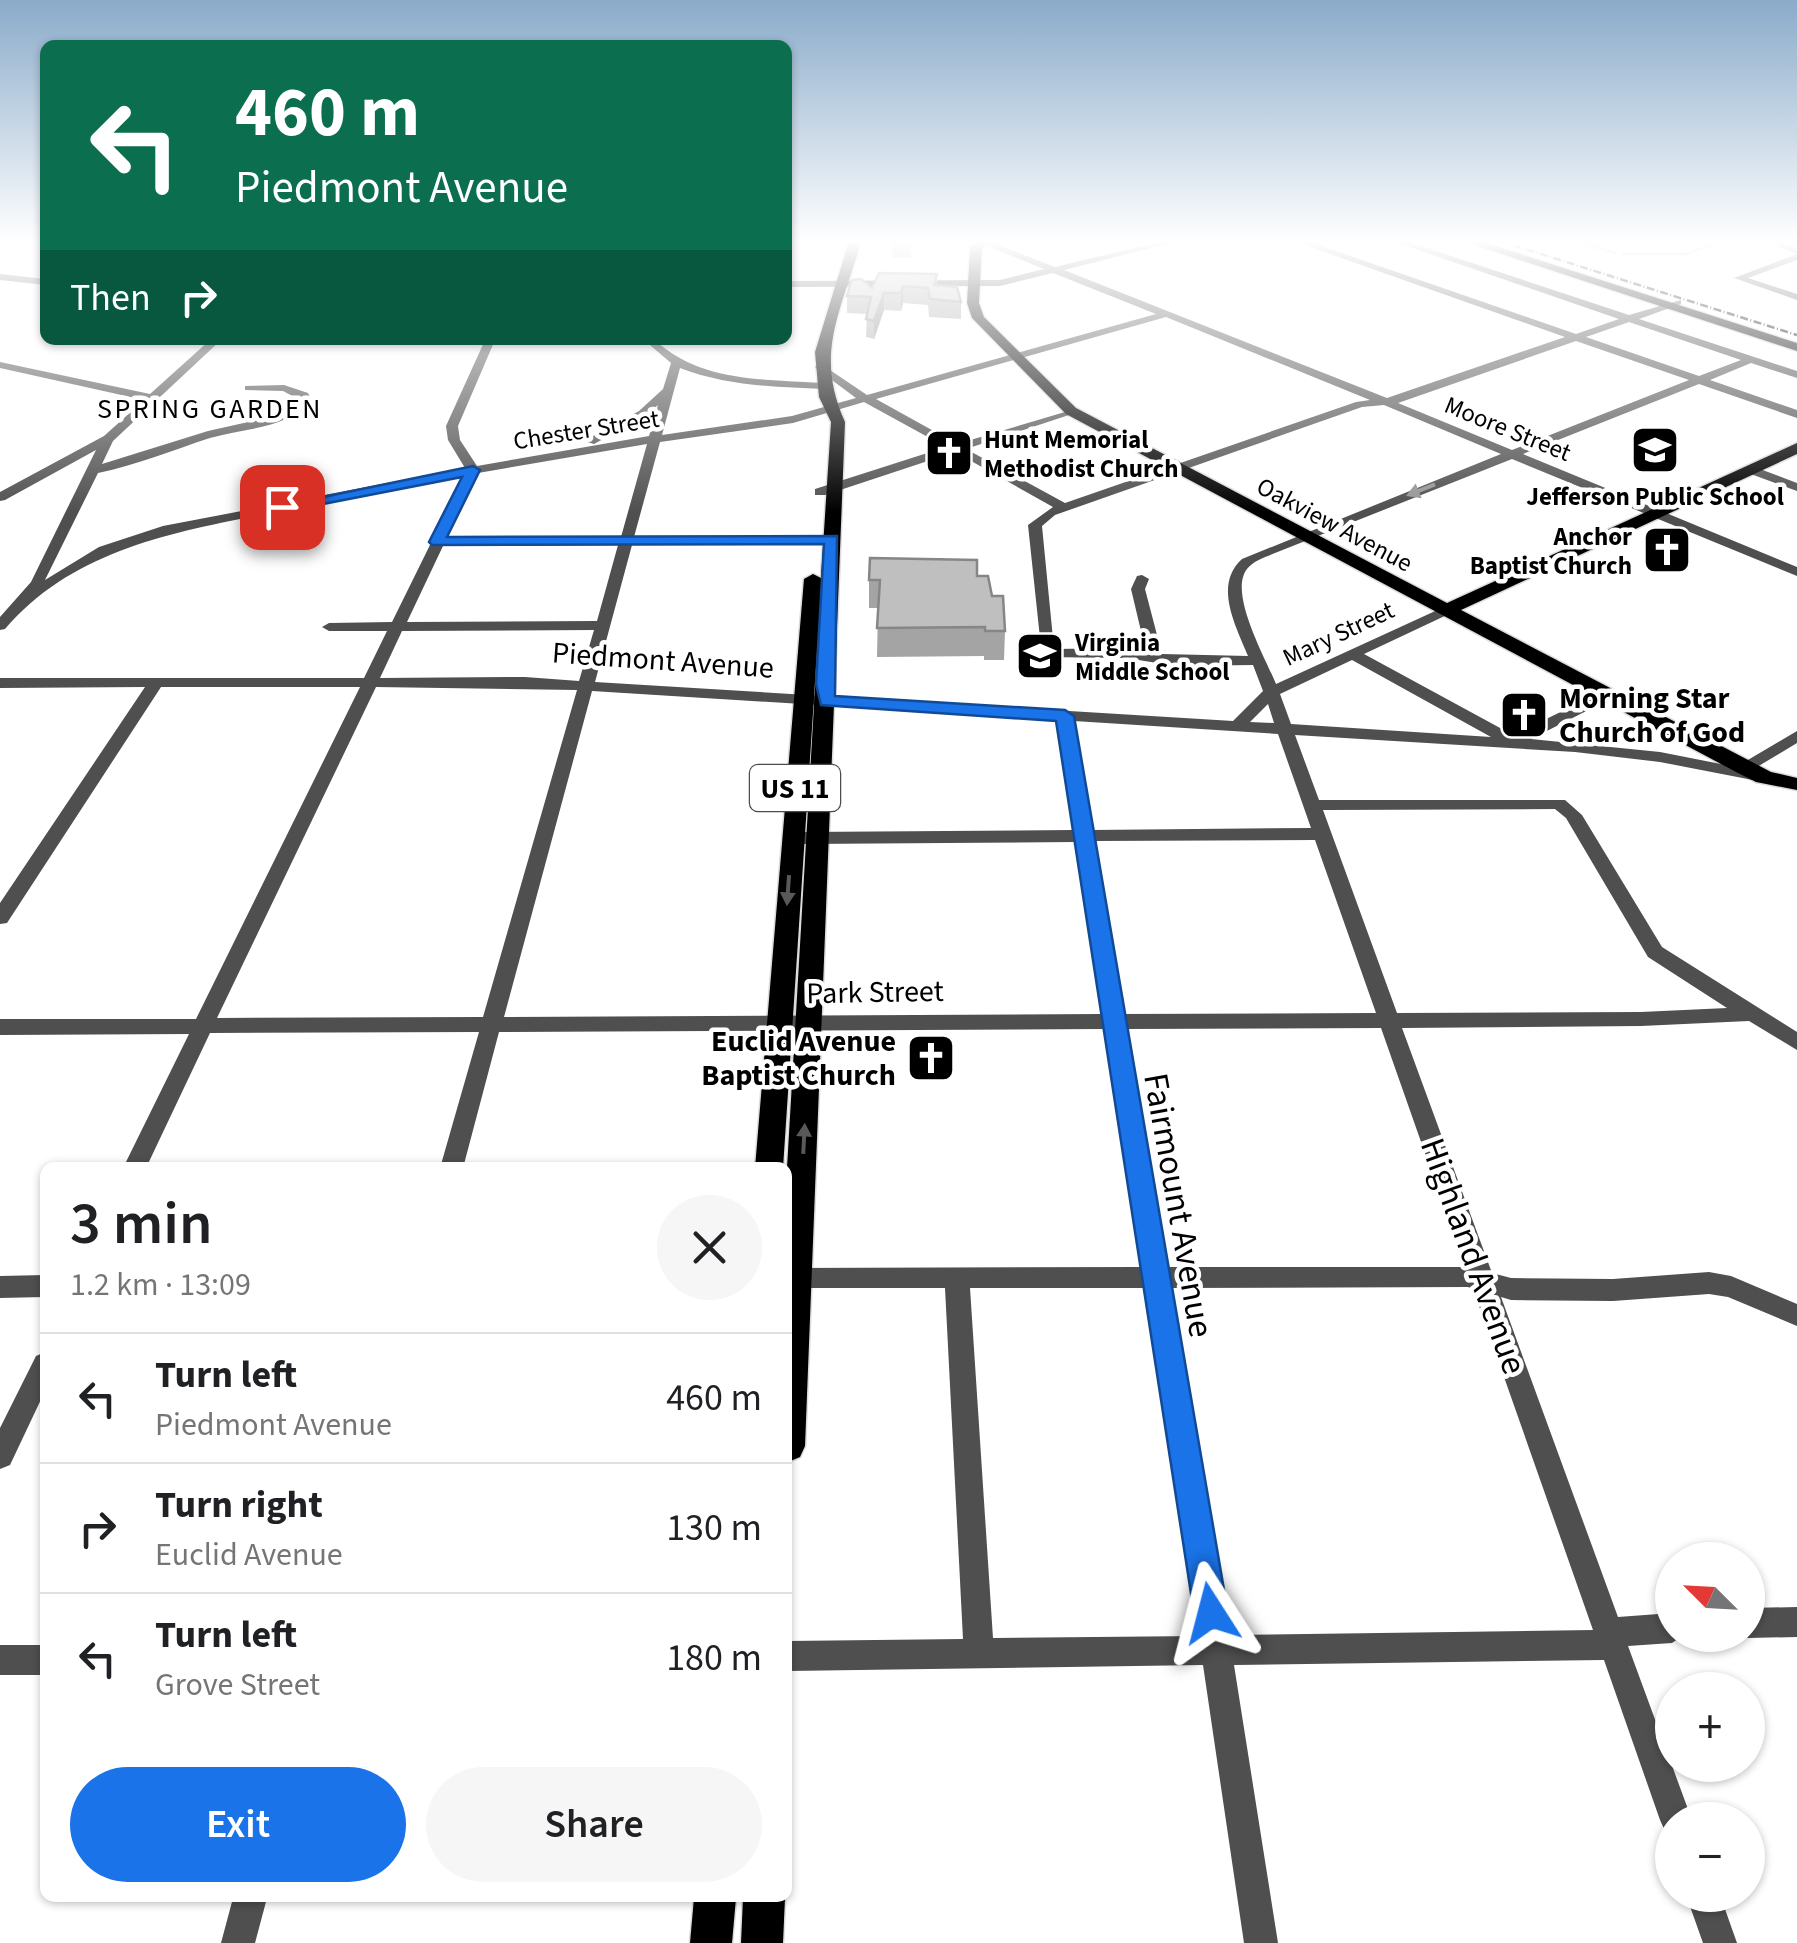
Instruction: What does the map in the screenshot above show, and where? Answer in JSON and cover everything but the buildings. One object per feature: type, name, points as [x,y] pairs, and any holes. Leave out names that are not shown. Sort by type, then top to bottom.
[{"type":"main road","name":"US 11","points":[[792,1312],[792,839],[802,699],[821,588],[829,449],[824,419],[829,410],[821,367],[825,332]]},
{"type":"main road","name":"Oakview Avenue","points":[[991,332],[1071,411],[1754,772]]},
{"type":"main road","points":[[1759,332],[1797,344]]},
{"type":"main road","name":"Mary Street","points":[[1444,611],[1797,448]]},
{"type":"main road","name":"US 11","points":[[770,1162],[795,1024],[818,838],[827,701],[821,588]]},
{"type":"main road","name":"Piedmont Avenue","points":[[1754,772],[1797,784]]},
{"type":"main road","points":[[712,1943],[715,1902]]},
{"type":"main road","points":[[762,1943],[764,1902]]},
{"type":"street","name":"Chester Street","points":[[22,601],[104,550],[142,535],[556,454],[747,428],[829,410],[1102,332]]},
{"type":"street","name":"Moore Street","points":[[1210,332],[1797,572]]},
{"type":"street","points":[[1561,332],[1797,414]]},
{"type":"street","points":[[1259,660],[1046,652],[1033,530],[1042,516],[1063,508],[1360,404],[1392,401],[1587,332]]},
{"type":"street","points":[[1664,332],[1797,375]]},
{"type":"street","points":[[0,496],[108,439],[210,345]]},
{"type":"street","points":[[137,1162],[473,470],[454,440],[452,426],[488,345]]},
{"type":"street","points":[[656,345],[676,363],[722,376],[824,386]]},
{"type":"street","points":[[1304,536],[1750,360]]},
{"type":"street","points":[[453,1162],[676,363]]},
{"type":"street","points":[[0,365],[152,398]]},
{"type":"street","points":[[821,367],[868,399],[1063,508]]},
{"type":"street","points":[[93,470],[142,460],[210,434],[272,419],[298,409],[306,401],[304,394],[292,389],[249,388]]},
{"type":"street","points":[[556,454],[626,424],[666,392]]},
{"type":"street","points":[[827,490],[1071,411]]},
{"type":"street","points":[[0,626],[37,583],[108,439]]},
{"type":"street","points":[[1752,470],[1797,487]]},
{"type":"street","name":"Highland Avenue","points":[[1304,536],[1249,560],[1235,576],[1235,598],[1669,1802]]},
{"type":"street","points":[[437,542],[824,540]]},
{"type":"street","points":[[1142,578],[1138,584],[1156,659]]},
{"type":"street","name":"Mary Street","points":[[1237,726],[1271,692],[1444,611]]},
{"type":"street","points":[[328,627],[602,625]]},
{"type":"street","points":[[1351,653],[1513,742],[1606,695]]},
{"type":"street","name":"Piedmont Avenue","points":[[0,682],[584,685],[1513,742],[1622,751],[1754,772]]},
{"type":"street","points":[[0,918],[157,682]]},
{"type":"street","name":"Fairmount Avenue","points":[[1065,716],[1261,1943]]},
{"type":"street","points":[[1754,772],[1797,736]]},
{"type":"street","points":[[1312,805],[1559,804],[1574,816],[1655,952],[1797,1042]]},
{"type":"street","points":[[792,839],[1322,834]]},
{"type":"street","name":"Park Street","points":[[0,1026],[1642,1019],[1751,1014]]},
{"type":"street","points":[[793,1278],[1468,1277],[1512,1289],[1613,1290],[1709,1283],[1731,1287],[1797,1315]]},
{"type":"street","points":[[957,1279],[979,1651]]},
{"type":"street","points":[[0,1287],[40,1286]]},
{"type":"street","points":[[0,1456],[40,1374]]},
{"type":"street","points":[[1765,1623],[1797,1622]]},
{"type":"street","points":[[792,1656],[1610,1638],[1655,1631]]},
{"type":"street","points":[[0,1660],[40,1660]]},
{"type":"street","points":[[238,1943],[249,1902]]},
{"type":"street","points":[[1709,1912],[1720,1943]]},
{"type":"railway","points":[[1786,332],[1797,335]]},
{"type":"place","name":"Jefferson Public School","points":[[1655,450]]},
{"type":"place","name":"Hunt Memorial Methodist Church","points":[[949,453]]},
{"type":"place","name":"Anchor Baptist Church","points":[[1667,550]]},
{"type":"place","name":"Virginia Middle School","points":[[1040,656]]},
{"type":"place","name":"Morning Star Church of God","points":[[1524,715]]},
{"type":"place","name":"Euclid Avenue Baptist Church","points":[[931,1058]]},
{"type":"district","name":"SPRING GARDEN","points":[[210,408]]},
{"type":"route","points":[[282,507],[473,470],[437,542],[832,540],[824,684],[827,701],[1065,716],[1211,1613]]}]
